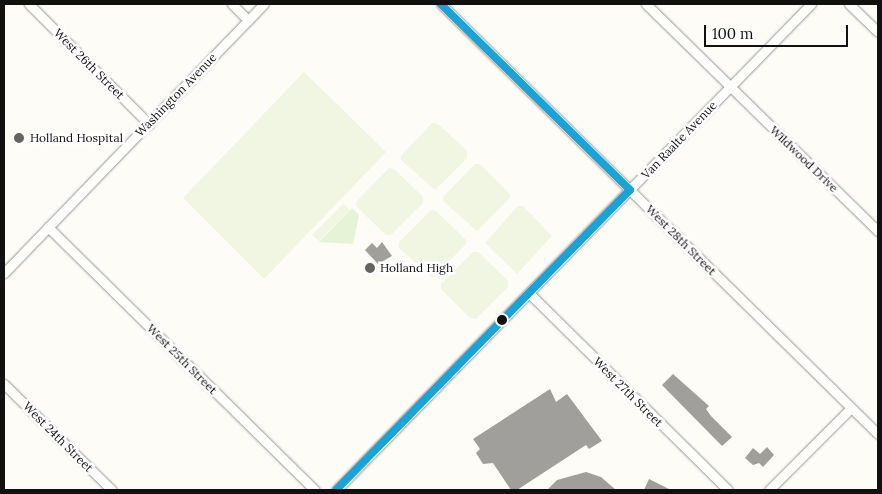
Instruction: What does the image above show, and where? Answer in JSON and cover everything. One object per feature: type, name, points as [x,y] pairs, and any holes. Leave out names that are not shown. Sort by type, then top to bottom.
[{"type":"street","name":"West 26th Street","points":[[29,4],[149,124]]},
{"type":"street","points":[[232,4],[248,20]]},
{"type":"street","name":"Washington Avenue","points":[[4,273],[264,4]]},
{"type":"street","name":"West 28th Street","points":[[441,4],[878,434]]},
{"type":"street","name":"Wildwood Drive","points":[[646,4],[878,231]]},
{"type":"street","name":"Van Raalte Avenue","points":[[336,490],[811,4]]},
{"type":"street","points":[[849,4],[878,32]]},
{"type":"street","name":"West 25th Street","points":[[48,227],[315,490]]},
{"type":"street","name":"West 27th Street","points":[[529,293],[728,490]]},
{"type":"street","name":"West 24th Street","points":[[4,384],[112,490]]},
{"type":"street","points":[[769,490],[852,408]]},
{"type":"green space","points":[[304,72],[386,152],[264,279],[183,198]]},
{"type":"green space","points":[[432,123],[438,124],[467,151],[467,158],[435,190],[401,160],[401,156]]},
{"type":"green space","points":[[475,164],[480,164],[510,194],[510,198],[477,231],[443,201],[443,197]]},
{"type":"green space","points":[[389,168],[394,169],[423,197],[423,203],[391,235],[386,235],[357,207],[356,202]]},
{"type":"green space","points":[[343,204],[350,210],[319,241],[312,235]]},
{"type":"green space","points":[[518,206],[523,206],[552,236],[517,274],[485,243]]},
{"type":"green space","points":[[352,208],[359,215],[353,244],[319,242]]},
{"type":"green space","points":[[431,210],[435,210],[466,240],[466,244],[433,278],[399,248],[399,242]]},
{"type":"green space","points":[[473,252],[478,252],[508,281],[508,287],[476,319],[470,318],[441,289],[441,284]]},
{"type":"building","points":[[382,242],[392,256],[378,264],[365,250],[372,243],[377,248]]},
{"type":"building","points":[[673,374],[709,406],[706,409],[711,416],[732,437],[722,446],[662,385]]},
{"type":"building","points":[[550,389],[556,402],[567,394],[602,441],[589,449],[586,445],[517,490],[511,490],[493,463],[483,464],[476,453],[480,449],[473,439]]},
{"type":"building","points":[[767,447],[774,455],[763,467],[759,463],[753,465],[745,458],[753,448],[760,454]]},
{"type":"building","points":[[586,472],[601,477],[616,490],[547,490],[557,480]]},
{"type":"building","points":[[649,479],[671,490],[644,490]]},
{"type":"transit line","points":[[336,490],[630,190],[441,4]]},
{"type":"place","name":"Holland Hospital","points":[[19,138]]},
{"type":"place","name":"Holland High","points":[[370,268]]}]
